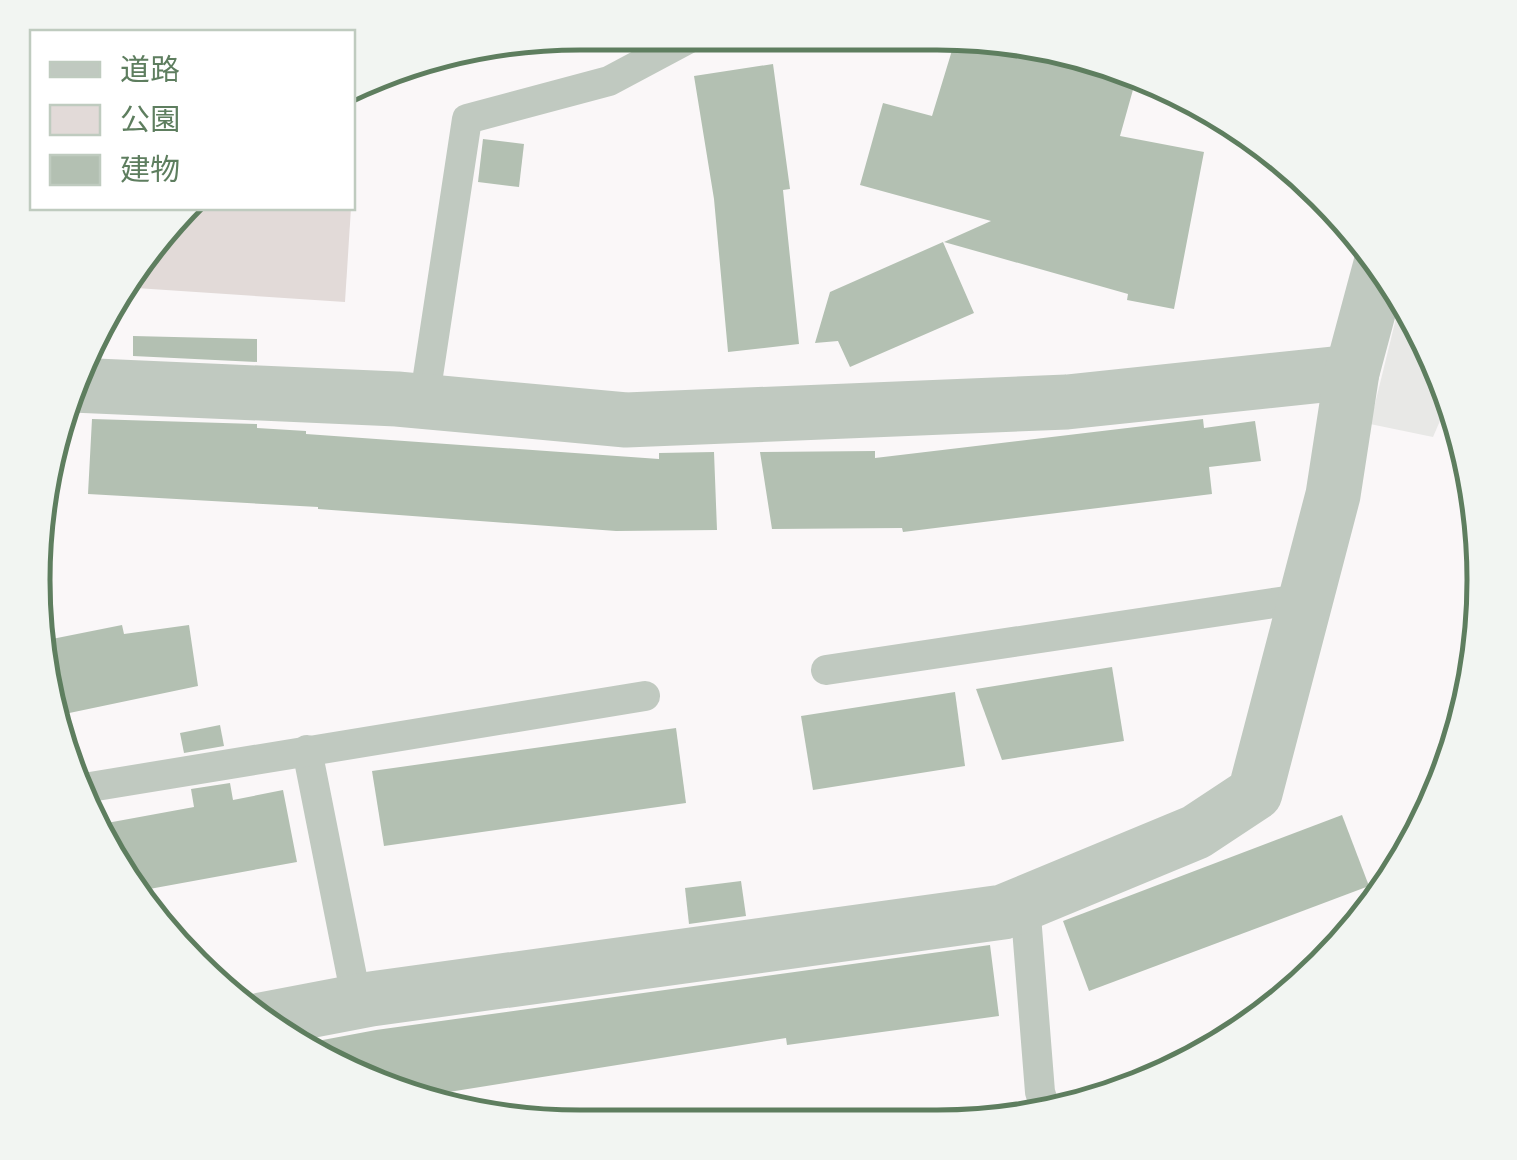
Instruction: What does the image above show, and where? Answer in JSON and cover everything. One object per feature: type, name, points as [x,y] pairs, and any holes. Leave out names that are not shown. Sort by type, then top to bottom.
[{"type":"street","points":[[280,1017],[358,1002],[1003,912],[1196,832],[1255,793],[1333,494],[1352,372],[1375,282]]},
{"type":"street","points":[[87,386],[424,402],[626,420],[1067,402],[1352,372]]},
{"type":"lane","points":[[424,402],[467,119],[608,81],[667,50]]},
{"type":"lane","points":[[826,670],[1307,598]]},
{"type":"lane","points":[[92,787],[645,696]]},
{"type":"lane","points":[[307,750],[358,1002]]},
{"type":"lane","points":[[1025,903],[1042,1099]]},
{"type":"shaded area","points":[[1397,316],[1427,377],[1441,418],[1433,437],[1370,424]]},
{"type":"green space","points":[[201,210],[351,210],[345,302],[138,288]]},
{"type":"building","points":[[952,50],[1040,60],[1134,88],[1120,136],[1204,152],[1174,309],[1127,300],[1128,294],[944,242],[991,221],[860,185],[883,103],[932,116]]},
{"type":"building","points":[[773,64],[790,189],[783,190],[799,344],[728,352],[714,199],[694,76]]},
{"type":"building","points":[[483,139],[524,144],[519,187],[478,182]]},
{"type":"building","points":[[943,242],[974,313],[850,367],[838,341],[815,343],[830,292]]},
{"type":"building","points":[[133,336],[257,339],[257,362],[133,356]]},
{"type":"building","points":[[92,419],[257,424],[257,428],[306,434],[659,459],[659,453],[714,452],[717,530],[616,531],[318,507],[88,494]]},
{"type":"building","points":[[1203,419],[1204,428],[1255,421],[1261,461],[1209,467],[1212,494],[903,532],[902,528],[772,529],[760,452],[875,451],[875,458]]},
{"type":"building","points":[[122,625],[124,634],[189,625],[198,686],[67,713],[54,639]]},
{"type":"building","points":[[1112,667],[1124,741],[1002,760],[976,689]]},
{"type":"building","points":[[955,692],[965,766],[813,790],[801,716]]},
{"type":"building","points":[[220,725],[224,746],[184,753],[180,733]]},
{"type":"building","points":[[676,728],[686,803],[384,846],[372,771]]},
{"type":"building","points":[[230,783],[233,800],[283,790],[297,862],[150,889],[109,823],[194,807],[191,789]]},
{"type":"building","points":[[1342,815],[1369,886],[1089,991],[1063,921]]},
{"type":"building","points":[[741,881],[746,916],[689,924],[685,888]]},
{"type":"building","points":[[990,945],[999,1016],[787,1045],[786,1038],[445,1093],[377,1070],[318,1041]]}]
